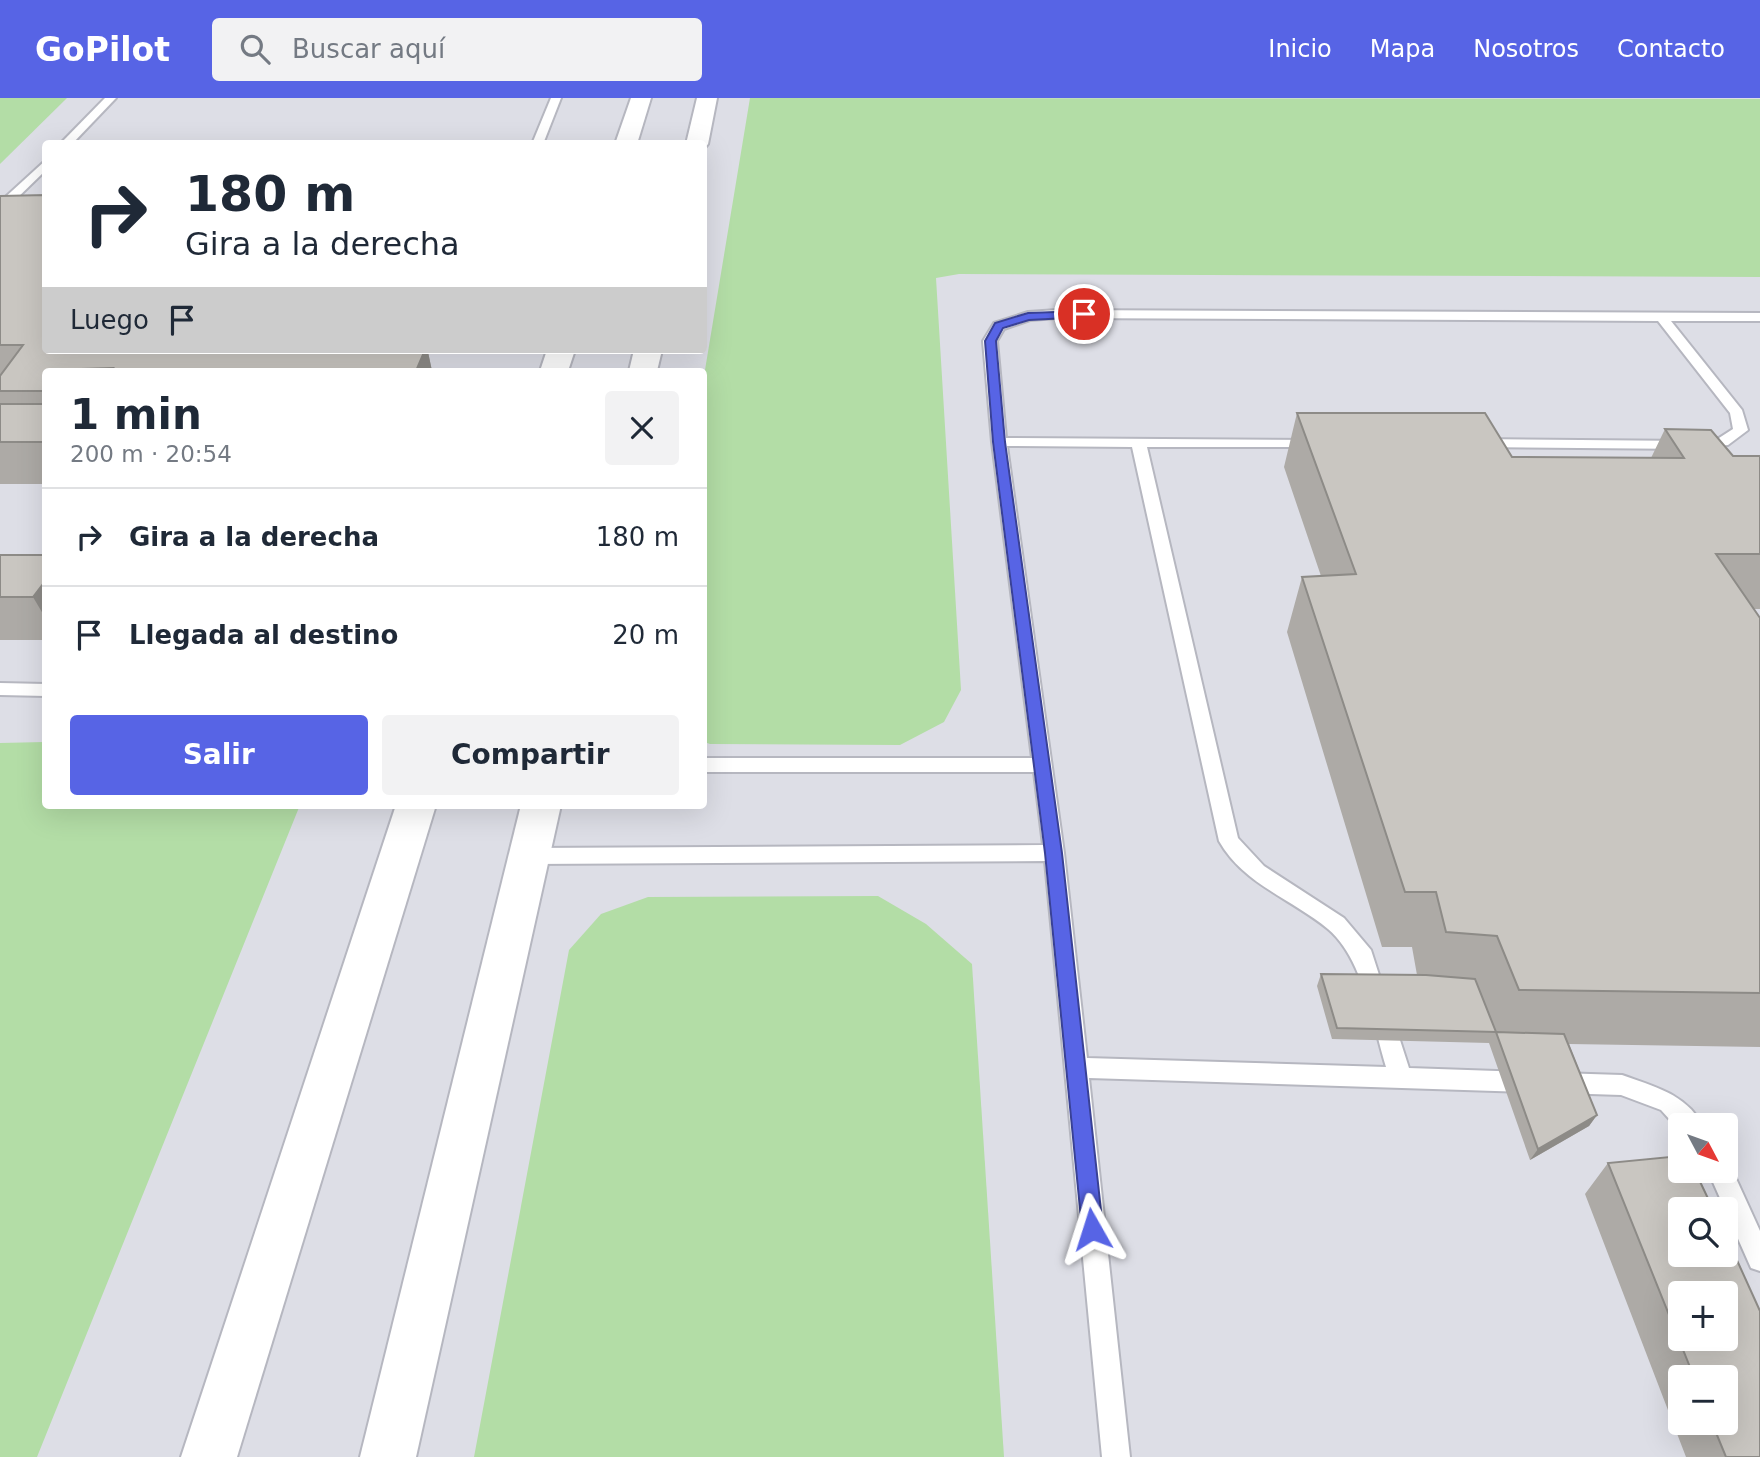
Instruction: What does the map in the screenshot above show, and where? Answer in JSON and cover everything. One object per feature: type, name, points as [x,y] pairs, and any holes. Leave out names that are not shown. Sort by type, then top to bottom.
[{"type":"street","points":[[627,140],[641,98]]},
{"type":"street","points":[[698,140],[707,98]]},
{"type":"street","points":[[209,1457],[415,809]]},
{"type":"street","points":[[388,1457],[540,809]]},
{"type":"lane","points":[[69,140],[111,98]]},
{"type":"lane","points":[[539,140],[556,98]]},
{"type":"lane","points":[[42,167],[5,203],[4,216],[42,219]]},
{"type":"lane","points":[[1116,1457],[1054,853],[999,442],[990,341],[999,326],[1028,316],[1760,317]]},
{"type":"lane","points":[[1465,443],[1723,442],[1741,430],[1737,413],[1661,316]]},
{"type":"lane","points":[[999,442],[1326,443]]},
{"type":"lane","points":[[1138,442],[1229,841],[1257,872],[1337,924],[1363,956],[1400,1077]]},
{"type":"lane","points":[[0,689],[42,690]]},
{"type":"lane","points":[[707,765],[1042,765]]},
{"type":"lane","points":[[529,856],[1054,853]]},
{"type":"lane","points":[[1076,1068],[1622,1085],[1669,1103],[1679,1113]]},
{"type":"lane","points":[[1725,1183],[1760,1259]]},
{"type":"shaded area","points":[[0,98],[1760,98],[1760,1457],[0,1457]]},
{"type":"green space","points":[[0,98],[67,98],[0,164]]},
{"type":"green space","points":[[750,98],[1760,99],[1760,277],[959,274],[936,278],[961,690],[944,722],[900,745],[707,743],[705,368]]},
{"type":"green space","points":[[42,742],[42,809],[298,809],[37,1457],[0,1457],[0,743]]},
{"type":"green space","points":[[878,896],[926,924],[972,964],[1004,1457],[474,1457],[569,950],[601,914],[648,897]]},
{"type":"building","points":[[42,195],[42,354],[423,354],[417,368],[42,368],[42,391],[0,391],[0,376],[23,345],[0,345],[0,196]]},
{"type":"building","points":[[0,404],[42,404],[42,442],[0,442]]},
{"type":"building","points":[[1297,413],[1485,413],[1512,457],[1684,458],[1665,429],[1711,430],[1733,456],[1760,456],[1760,554],[1716,554],[1760,618],[1760,993],[1519,990],[1497,936],[1446,932],[1436,892],[1405,892],[1302,577],[1356,574]]},
{"type":"building","points":[[0,555],[42,555],[42,585],[33,597],[0,597]]},
{"type":"building","points":[[1321,974],[1426,975],[1475,979],[1496,1032],[1337,1028]]},
{"type":"building","points":[[1496,1032],[1564,1034],[1597,1115],[1538,1149]]},
{"type":"building","points":[[1668,1157],[1668,1183],[1701,1183],[1707,1197],[1668,1197],[1668,1267],[1738,1267],[1738,1262],[1760,1311],[1760,1457],[1726,1457],[1717,1435],[1738,1435],[1738,1365],[1689,1365],[1684,1351],[1738,1351],[1738,1281],[1668,1281],[1668,1312],[1608,1163]]},
{"type":"route","points":[[1084,314],[1028,316],[999,326],[990,341],[999,442],[1054,853],[1092,1229]]}]
